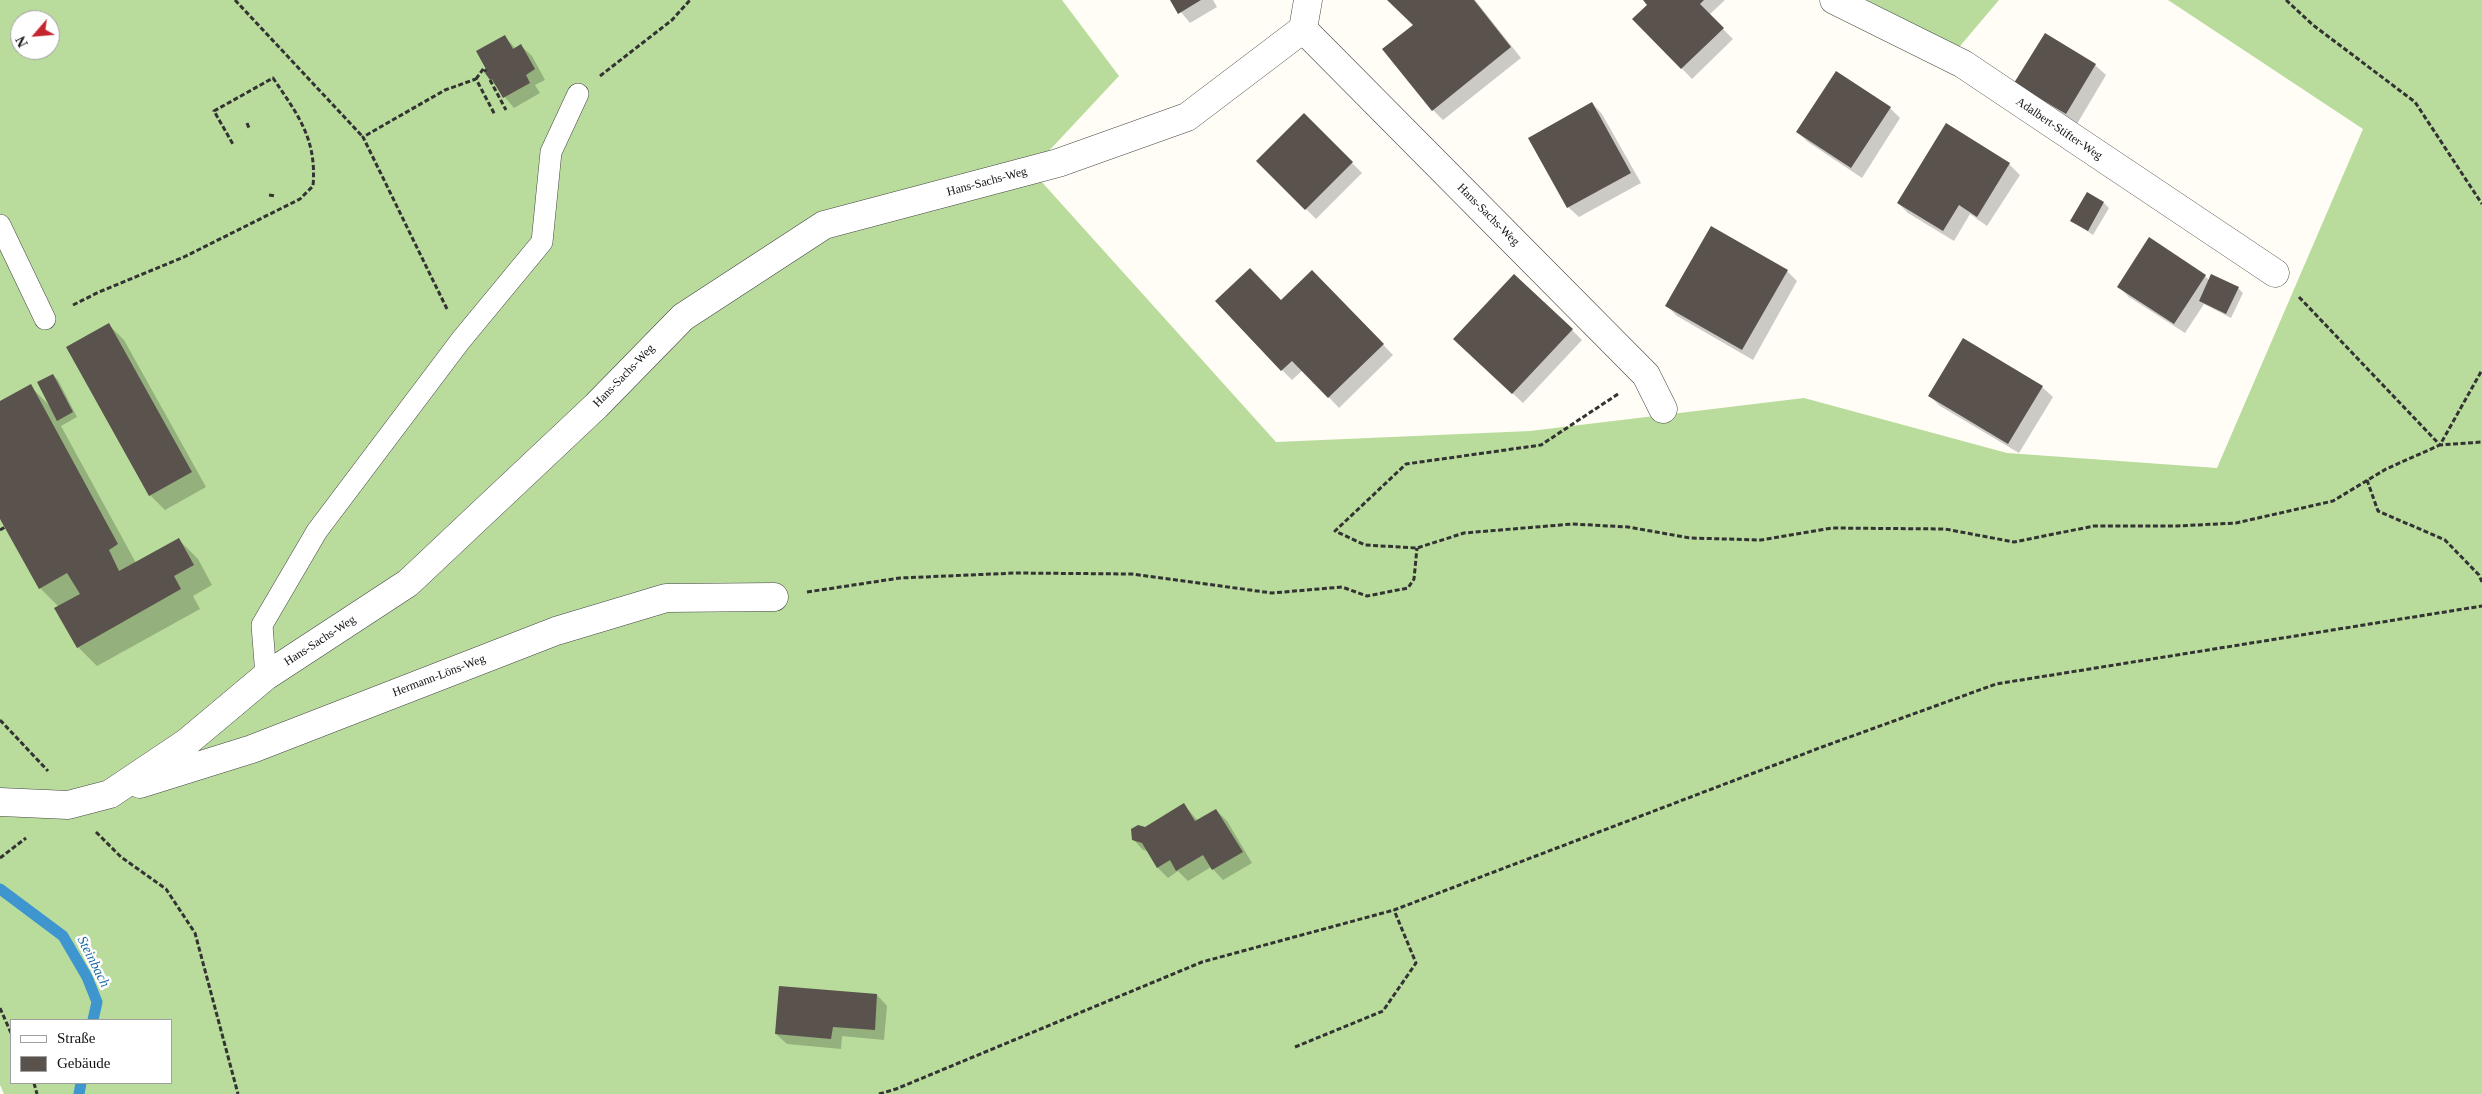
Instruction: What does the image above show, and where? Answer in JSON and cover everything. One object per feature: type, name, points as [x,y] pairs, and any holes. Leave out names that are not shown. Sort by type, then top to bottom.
[{"type":"street","points":[[1303,29],[1308,0]]},
{"type":"street","name":"Adalbert-Stifter-Weg","points":[[1834,0],[1963,64],[2275,273]]},
{"type":"street","name":"Hans-Sachs-Weg","points":[[0,802],[68,805],[110,794],[186,744],[266,676],[408,583],[596,406],[683,317],[824,225],[1058,163],[1187,117],[1303,29],[1646,375],[1663,409]]},
{"type":"street","name":"Hermann-Löns-Weg","points":[[110,794],[252,749],[556,631],[666,598],[774,597]]},
{"type":"lane","points":[[266,676],[262,625],[317,531],[461,340],[542,242],[551,152],[578,94]]},
{"type":"lane","points":[[0,225],[45,319]]},
{"type":"path","points":[[236,0],[363,137],[449,313]]},
{"type":"path","points":[[578,94],[672,20],[690,0]]},
{"type":"path","points":[[2286,0],[2313,26],[2415,102],[2482,204]]},
{"type":"path","points":[[363,137],[445,90],[476,80],[484,68],[486,72]]},
{"type":"path","points":[[99,292],[184,257],[300,199],[313,186],[315,167],[312,144],[293,108],[273,78],[214,111],[234,146]]},
{"type":"path","points":[[476,80],[496,115]]},
{"type":"path","points":[[490,80],[506,110]]},
{"type":"path","points":[[247,123],[249,128]]},
{"type":"path","points":[[269,196],[275,196]]},
{"type":"path","points":[[2275,273],[2440,445]]},
{"type":"path","points":[[2440,445],[2482,370]]},
{"type":"path","points":[[1646,375],[1541,445],[1406,464],[1335,531],[1365,545],[1417,548],[1464,533],[1572,524],[1628,527],[1690,538],[1761,540],[1832,528],[1945,529],[2014,542],[2094,526],[2178,526],[2236,523],[2333,501],[2367,480],[2440,445],[2482,442]]},
{"type":"path","points":[[2367,480],[2378,511],[2445,540],[2479,575],[2482,582]]},
{"type":"path","points":[[0,530],[5,528]]},
{"type":"path","points":[[774,597],[900,578],[1016,573],[1132,574],[1272,593],[1342,587],[1367,596],[1408,588],[1414,579],[1417,548]]},
{"type":"path","points":[[879,1094],[896,1089],[1202,962],[1394,910],[1822,747],[1996,684],[2482,606]]},
{"type":"path","points":[[0,720],[51,774],[68,805],[121,857],[166,889],[195,933],[238,1094]]},
{"type":"path","points":[[1295,1047],[1383,1010],[1416,963],[1394,910]]},
{"type":"path","points":[[0,1008],[10,1030]]},
{"type":"green space","points":[[0,0],[1062,0],[1119,76],[1031,170],[1276,442],[1530,431],[1804,398],[2007,453],[2217,468],[2363,129],[2168,0],[2482,0],[2482,1094],[4,1094],[0,1085]]},
{"type":"green space","points":[[1859,0],[1999,0],[1955,52]]},
{"type":"building","points":[[1170,0],[1201,0],[1178,14]]},
{"type":"building","points":[[1387,0],[1474,0],[1511,47],[1432,111],[1382,49],[1413,25]]},
{"type":"building","points":[[1643,0],[1704,0],[1700,4],[1724,28],[1681,69],[1632,19],[1647,5]]},
{"type":"building","points":[[2045,33],[2096,64],[2066,114],[2014,83]]},
{"type":"building","points":[[505,35],[513,49],[521,44],[535,69],[526,75],[530,83],[503,98],[492,79],[490,80],[485,73],[487,71],[476,51]]},
{"type":"building","points":[[1836,71],[1891,107],[1851,168],[1796,132]]},
{"type":"building","points":[[1592,102],[1631,173],[1567,208],[1528,138]]},
{"type":"building","points":[[1304,113],[1353,162],[1305,210],[1256,161]]},
{"type":"building","points":[[1946,123],[2010,163],[1977,217],[1959,205],[1943,231],[1897,203]]},
{"type":"building","points":[[2087,192],[2104,202],[2088,231],[2070,221]]},
{"type":"building","points":[[1711,226],[1788,270],[1742,350],[1665,306]]},
{"type":"building","points":[[2149,237],[2206,275],[2174,324],[2117,287]]},
{"type":"building","points":[[1250,268],[1281,300],[1312,270],[1384,344],[1328,398],[1292,361],[1281,371],[1215,301]]},
{"type":"building","points":[[1514,274],[1573,329],[1512,394],[1453,339]]},
{"type":"building","points":[[2211,274],[2239,287],[2226,314],[2199,301]]},
{"type":"building","points":[[109,323],[192,472],[149,496],[66,347]]},
{"type":"building","points":[[1963,338],[2043,386],[2008,444],[1928,396]]},
{"type":"building","points":[[53,374],[73,412],[57,421],[37,382]]},
{"type":"building","points":[[31,384],[118,544],[109,550],[119,571],[179,538],[194,565],[174,576],[181,589],[77,648],[54,608],[80,594],[67,573],[39,589],[0,519],[0,401]]},
{"type":"building","points":[[1184,803],[1195,821],[1216,809],[1243,852],[1212,870],[1203,855],[1176,871],[1170,860],[1157,868],[1142,843],[1132,840],[1131,829],[1138,825],[1145,827]]},
{"type":"building","points":[[779,986],[877,994],[875,1030],[833,1027],[831,1039],[775,1034]]},
{"type":"waterway","name":"Steinbach","points":[[0,889],[63,936],[87,977],[97,1002],[93,1019]]},
{"type":"waterway","name":"Steinbach","points":[[79,1094],[81,1084]]}]
